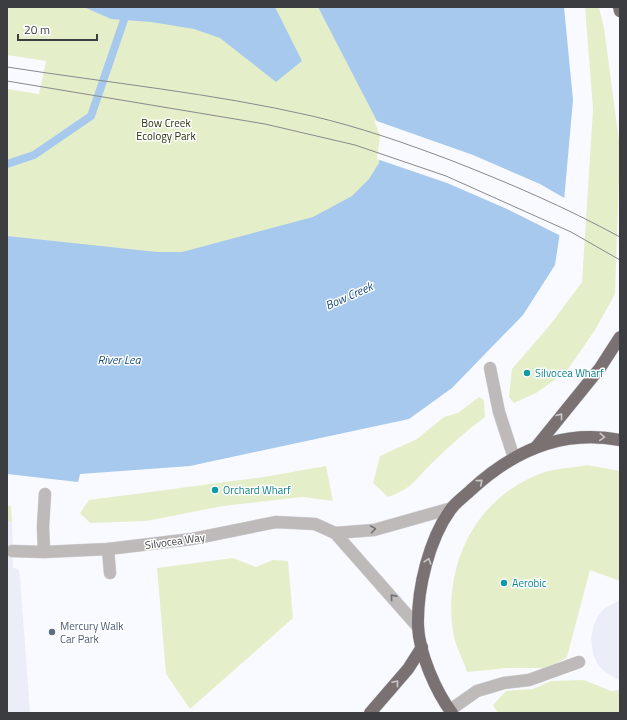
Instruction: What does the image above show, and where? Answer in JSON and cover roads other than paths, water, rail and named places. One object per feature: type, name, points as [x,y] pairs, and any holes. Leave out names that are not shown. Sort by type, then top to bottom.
[{"type":"highway","points":[[619,7],[620,11]]},
{"type":"highway","points":[[536,447],[600,368],[620,337]]},
{"type":"highway","points":[[451,711],[432,678],[422,647],[418,627],[422,580],[433,544],[452,508],[482,480],[514,458],[536,447],[582,436],[620,440]]},
{"type":"highway","points":[[370,713],[408,668],[422,647]]},
{"type":"street","points":[[490,368],[499,412],[514,458]]},
{"type":"street","points":[[44,552],[43,526],[45,494]]},
{"type":"street","name":"Silvocea Way","points":[[335,533],[374,530],[452,508]]},
{"type":"street","name":"Silvocea Way","points":[[9,551],[44,552],[108,549],[192,539],[276,522],[315,524],[335,533],[418,627]]},
{"type":"street","points":[[108,549],[110,573]]},
{"type":"street","points":[[451,711],[477,691],[504,683],[529,680],[579,662]]},
{"type":"water","points":[[84,7],[275,7],[302,61],[276,82],[220,38],[194,29],[151,22],[111,19]]},
{"type":"water","name":"River Lea","points":[[318,7],[564,7],[573,100],[563,212],[555,265],[523,315],[452,388],[409,419],[190,466],[80,474],[78,482],[7,474],[7,236],[157,252],[182,252],[313,217],[352,196],[369,179],[379,163],[382,135],[377,121]]},
{"type":"waterway","points":[[7,164],[34,155],[91,116],[124,20]]},
{"type":"tram line","points":[[7,67],[236,101],[312,116],[347,125],[450,160],[494,178],[558,206],[620,237]]},
{"type":"tram line","points":[[7,81],[265,124],[355,145],[446,176],[571,232],[620,260]]},
{"type":"place","name":"Silvocea Wharf","points":[[527,373]]},
{"type":"place","name":"Orchard Wharf","points":[[215,490]]},
{"type":"place","name":"Aerobic","points":[[504,583]]},
{"type":"place","name":"Mercury Walk Car Park","points":[[52,632]]},
{"type":"park label","name":"Bow Creek Ecology Park","points":[[166,129]]},
{"type":"water label","name":"Bow Creek","points":[[349,296]]}]
